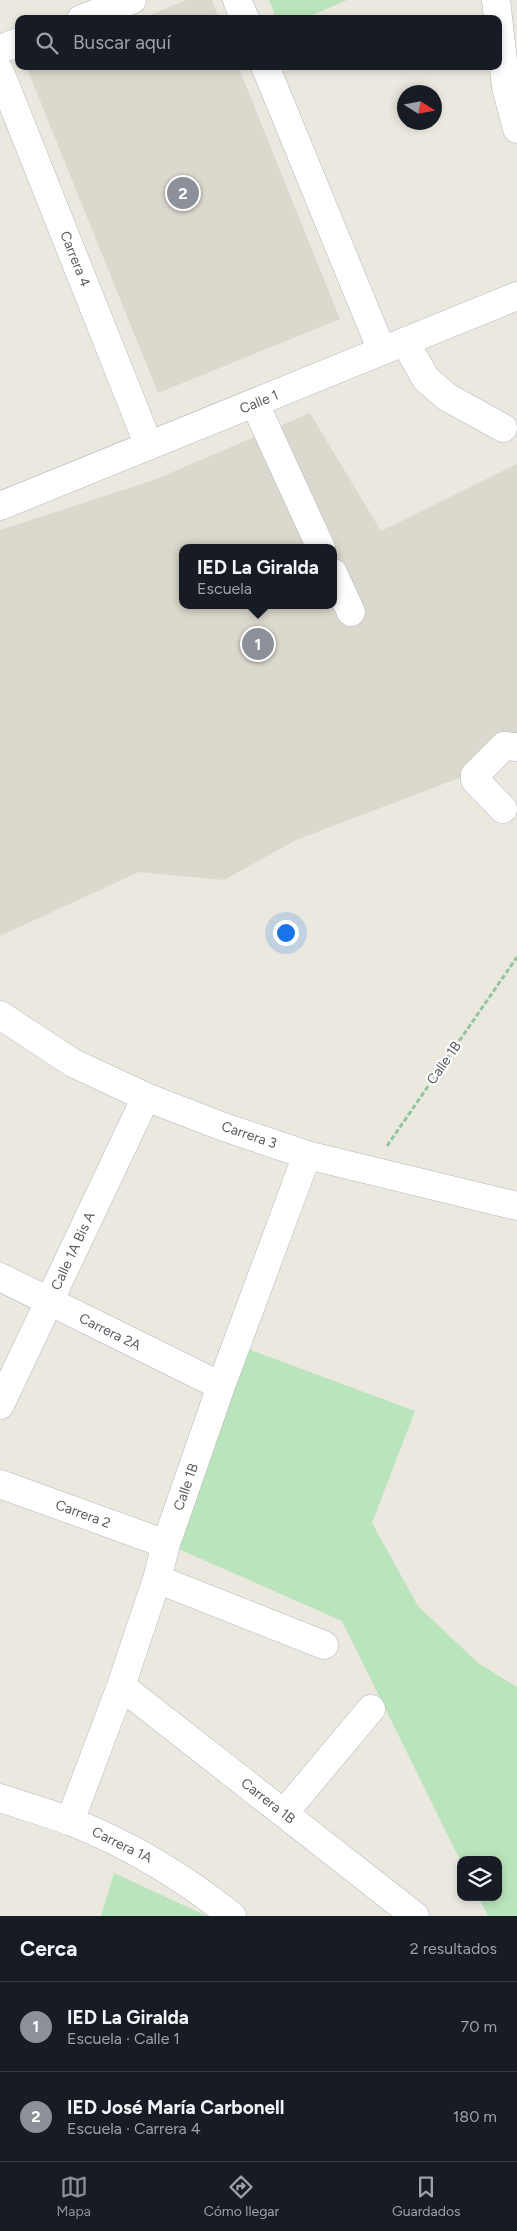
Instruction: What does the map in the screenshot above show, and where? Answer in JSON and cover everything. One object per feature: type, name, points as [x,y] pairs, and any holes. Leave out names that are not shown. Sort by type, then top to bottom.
[{"type":"street","points":[[92,15],[132,0]]},
{"type":"street","points":[[237,0],[243,15]]},
{"type":"street","points":[[496,0],[509,23],[506,88],[517,129]]},
{"type":"street","points":[[0,49],[15,43]]},
{"type":"street","points":[[267,70],[394,347],[426,379],[448,397],[503,428]]},
{"type":"street","name":"Carrera 4","points":[[0,72],[149,446]]},
{"type":"street","name":"Calle 1","points":[[0,506],[517,296]]},
{"type":"street","points":[[255,404],[319,544]]},
{"type":"street","points":[[337,582],[351,612]]},
{"type":"street","points":[[503,810],[475,780],[475,775],[504,746],[517,747]]},
{"type":"street","name":"Carrera 3","points":[[0,1015],[73,1063],[146,1097],[248,1136],[307,1155],[517,1206]]},
{"type":"street","name":"Calle 1A Bis A","points":[[0,1405],[146,1097]]},
{"type":"street","name":"Calle 1B","points":[[70,1821],[121,1686],[157,1580],[166,1544],[220,1386],[307,1155]]},
{"type":"street","name":"Carrera 2A","points":[[0,1277],[220,1386]]},
{"type":"street","name":"Carrera 2","points":[[0,1484],[166,1544]]},
{"type":"street","points":[[157,1580],[324,1645]]},
{"type":"street","name":"Carrera 1B","points":[[121,1686],[415,1916]]},
{"type":"street","points":[[284,1814],[371,1709]]},
{"type":"street","name":"Carrera 1A","points":[[0,1798],[70,1821],[140,1852],[203,1892],[232,1916]]},
{"type":"path","name":"Calle 1B","points":[[371,1170],[517,957]]},
{"type":"shaded area","points":[[186,0],[212,0],[218,15],[150,15]]},
{"type":"shaded area","points":[[28,70],[240,70],[340,319],[158,393]]},
{"type":"shaded area","points":[[310,413],[381,531],[517,464],[517,756],[296,840],[224,880],[139,872],[0,936],[0,530],[154,480]]},
{"type":"green space","points":[[269,0],[347,0],[312,15],[275,15]]},
{"type":"green space","points":[[248,1349],[415,1411],[372,1523],[418,1606],[478,1663],[517,1687],[517,1916],[488,1916],[480,1901],[502,1901],[502,1856],[458,1856],[342,1621],[174,1547]]},
{"type":"green space","points":[[114,1873],[207,1916],[101,1916]]},
{"type":"place","name":"IED José María Carbonell","points":[[183,193]]},
{"type":"place","name":"IED La Giralda","points":[[258,644]]}]
